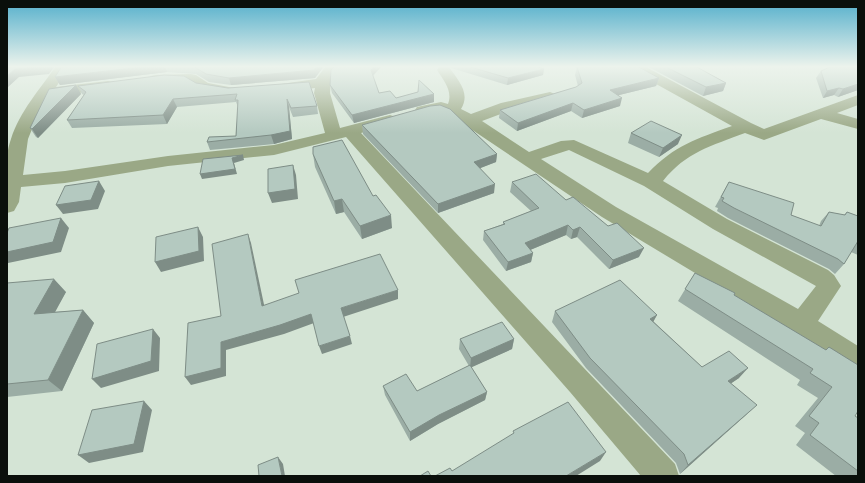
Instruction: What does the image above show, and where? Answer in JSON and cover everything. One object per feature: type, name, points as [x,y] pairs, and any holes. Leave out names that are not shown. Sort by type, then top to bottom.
[{"type":"street","points":[[7,206],[9,202],[10,182],[19,139],[30,114],[47,89]]},
{"type":"street","points":[[44,93],[78,89]]},
{"type":"street","points":[[214,89],[231,91],[243,90]]},
{"type":"street","points":[[270,89],[274,89]]},
{"type":"street","points":[[323,89],[322,93],[342,134],[580,383],[663,476]]},
{"type":"street","points":[[455,89],[458,93],[460,116]]},
{"type":"street","points":[[675,89],[760,135],[769,135],[858,100]]},
{"type":"street","points":[[460,116],[535,101],[564,93]]},
{"type":"street","points":[[10,182],[65,177],[168,161],[274,150],[342,134],[441,107],[460,116],[609,212],[802,324],[858,361]]},
{"type":"street","points":[[820,114],[858,124]]},
{"type":"street","points":[[651,182],[670,161],[683,152],[706,140],[745,127]]},
{"type":"street","points":[[527,158],[567,145],[574,146],[651,182],[720,224],[820,276],[826,281],[828,286],[802,324]]},
{"type":"building","points":[[49,89],[72,89],[32,129],[30,128]]},
{"type":"building","points":[[81,89],[311,89],[317,106],[291,108],[287,99],[290,131],[271,135],[207,142],[209,137],[236,136],[238,100],[235,100],[237,94],[173,99],[163,115],[67,120],[86,92]]},
{"type":"building","points":[[333,89],[377,89],[379,93],[390,91],[396,98],[418,92],[418,89],[428,89],[434,94],[352,115]]},
{"type":"building","points":[[571,89],[616,89],[610,90],[622,98],[584,110],[573,103],[518,123],[500,110]]},
{"type":"building","points":[[826,89],[837,89],[827,91]]},
{"type":"building","points":[[440,105],[450,109],[497,154],[474,162],[495,184],[438,204],[362,125],[430,106]]},
{"type":"building","points":[[651,121],[682,135],[663,148],[631,133]]},
{"type":"building","points":[[342,140],[373,196],[376,195],[391,215],[360,226],[342,199],[334,201],[313,154],[313,147]]},
{"type":"building","points":[[243,155],[232,158],[235,169],[200,174],[203,159]]},
{"type":"building","points":[[293,165],[295,189],[268,193],[268,169]]},
{"type":"building","points":[[536,174],[566,200],[573,197],[608,226],[617,223],[644,248],[613,260],[580,227],[573,230],[568,225],[525,243],[533,253],[508,262],[484,231],[505,224],[503,222],[539,208],[512,182]]},
{"type":"building","points":[[99,181],[91,200],[56,205],[65,186]]},
{"type":"building","points":[[729,182],[794,203],[791,215],[821,226],[829,212],[845,215],[847,212],[858,216],[858,241],[844,264],[838,259],[722,201],[724,198],[721,197]]},
{"type":"building","points":[[61,218],[53,242],[7,252],[7,233],[9,228]]},
{"type":"building","points":[[198,227],[199,251],[155,262],[156,237]]},
{"type":"building","points":[[248,234],[262,306],[299,293],[295,280],[380,254],[398,290],[341,308],[350,336],[319,346],[311,314],[280,325],[221,342],[221,368],[185,377],[188,323],[221,316],[212,244]]},
{"type":"building","points":[[695,273],[735,293],[734,295],[826,350],[829,347],[858,365],[858,411],[855,416],[858,418],[858,471],[810,435],[819,423],[809,416],[832,387],[810,373],[813,369],[685,289]]},
{"type":"building","points":[[54,279],[34,314],[83,310],[48,380],[7,384],[7,283]]},
{"type":"building","points":[[620,280],[657,315],[650,319],[702,367],[729,351],[748,368],[728,381],[757,405],[688,465],[684,454],[590,358],[555,311]]},
{"type":"building","points":[[502,322],[514,339],[471,358],[460,339]]},
{"type":"building","points":[[153,329],[151,361],[92,379],[97,344]]},
{"type":"building","points":[[470,365],[487,392],[439,415],[410,432],[383,386],[406,374],[417,391]]},
{"type":"building","points":[[144,401],[134,444],[78,455],[92,410]]},
{"type":"building","points":[[568,402],[606,452],[566,476],[435,476],[450,468],[452,471],[514,433],[513,431]]},
{"type":"building","points":[[278,457],[282,476],[259,476],[258,465]]},
{"type":"building","points":[[428,471],[431,476],[420,476]]}]
